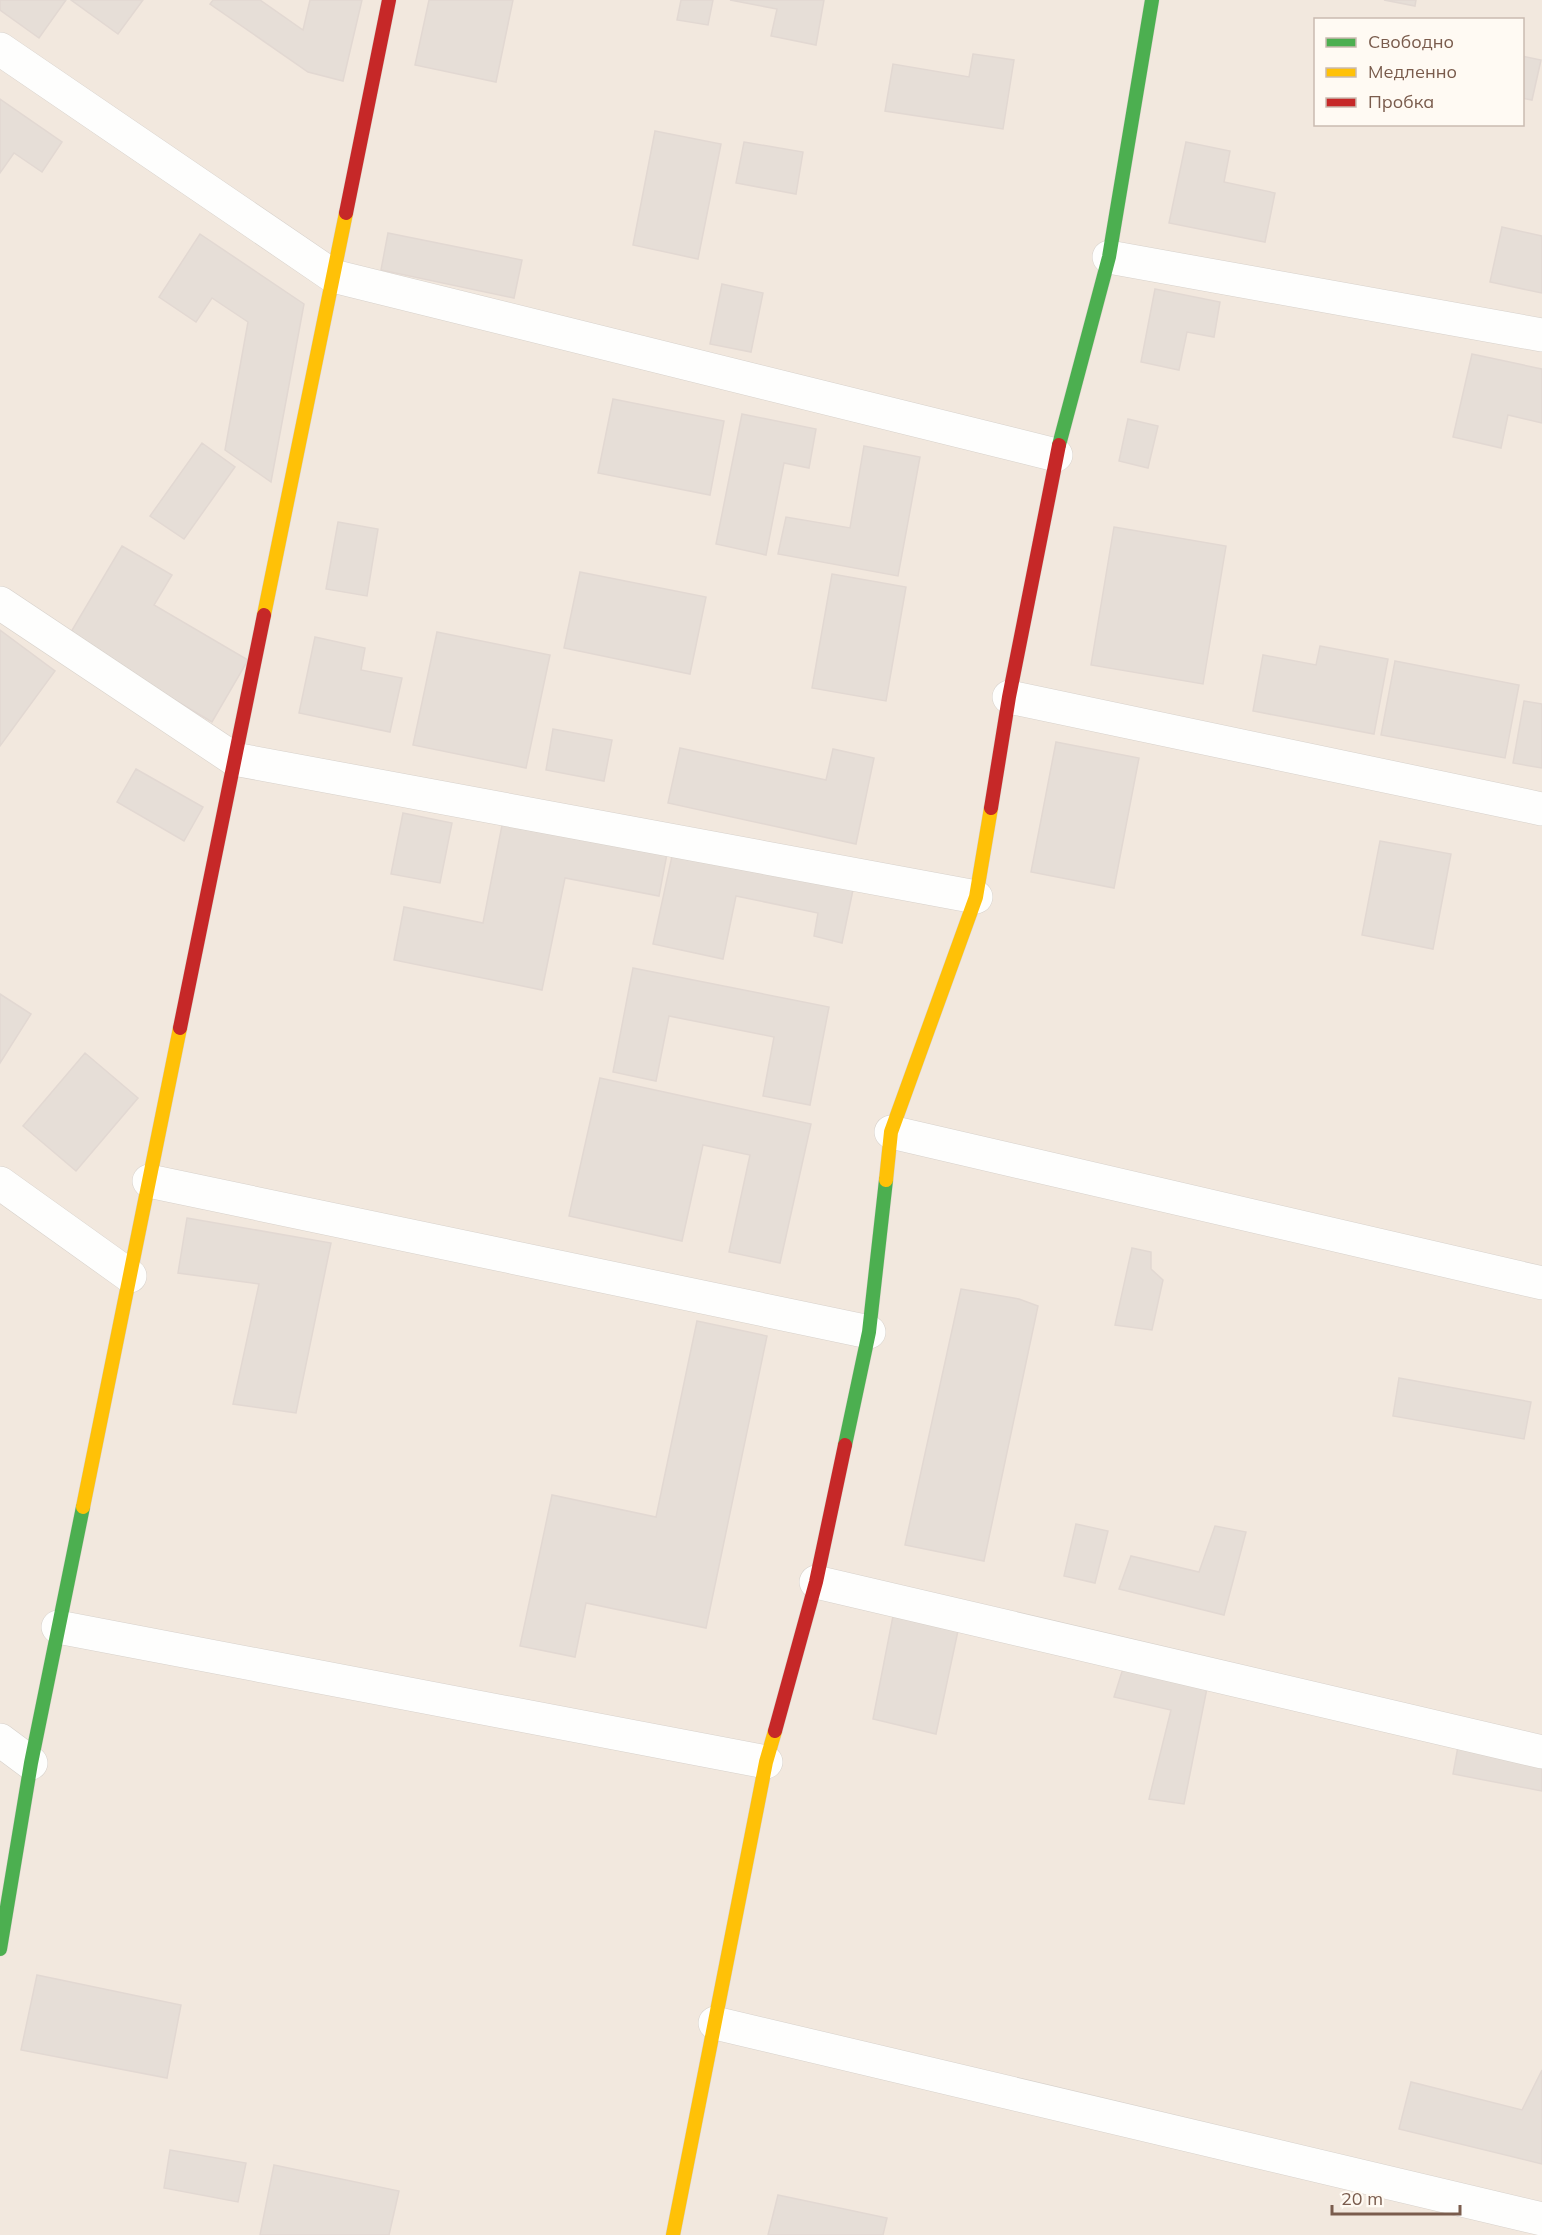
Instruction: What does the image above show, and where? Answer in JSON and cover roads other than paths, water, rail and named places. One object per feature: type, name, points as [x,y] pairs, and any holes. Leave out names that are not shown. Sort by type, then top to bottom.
[{"type":"street","points":[[0,1949],[31,1763],[389,0]]},
{"type":"street","points":[[673,2235],[766,1762],[816,1582],[869,1332],[891,1132],[976,897],[1009,697],[1056,455],[1109,257],[1147,1]]},
{"type":"street","points":[[0,49],[333,276],[1056,455]]},
{"type":"street","points":[[1109,257],[1542,335]]},
{"type":"street","points":[[0,603],[234,759],[976,897]]},
{"type":"street","points":[[1009,697],[1542,809]]},
{"type":"street","points":[[891,1132],[1542,1283]]},
{"type":"street","points":[[149,1181],[869,1332]]},
{"type":"street","points":[[0,1183],[130,1276]]},
{"type":"street","points":[[816,1582],[1542,1752]]},
{"type":"street","points":[[58,1628],[766,1762]]},
{"type":"street","points":[[0,1740],[31,1763]]},
{"type":"street","points":[[715,2023],[1542,2219]]}]
